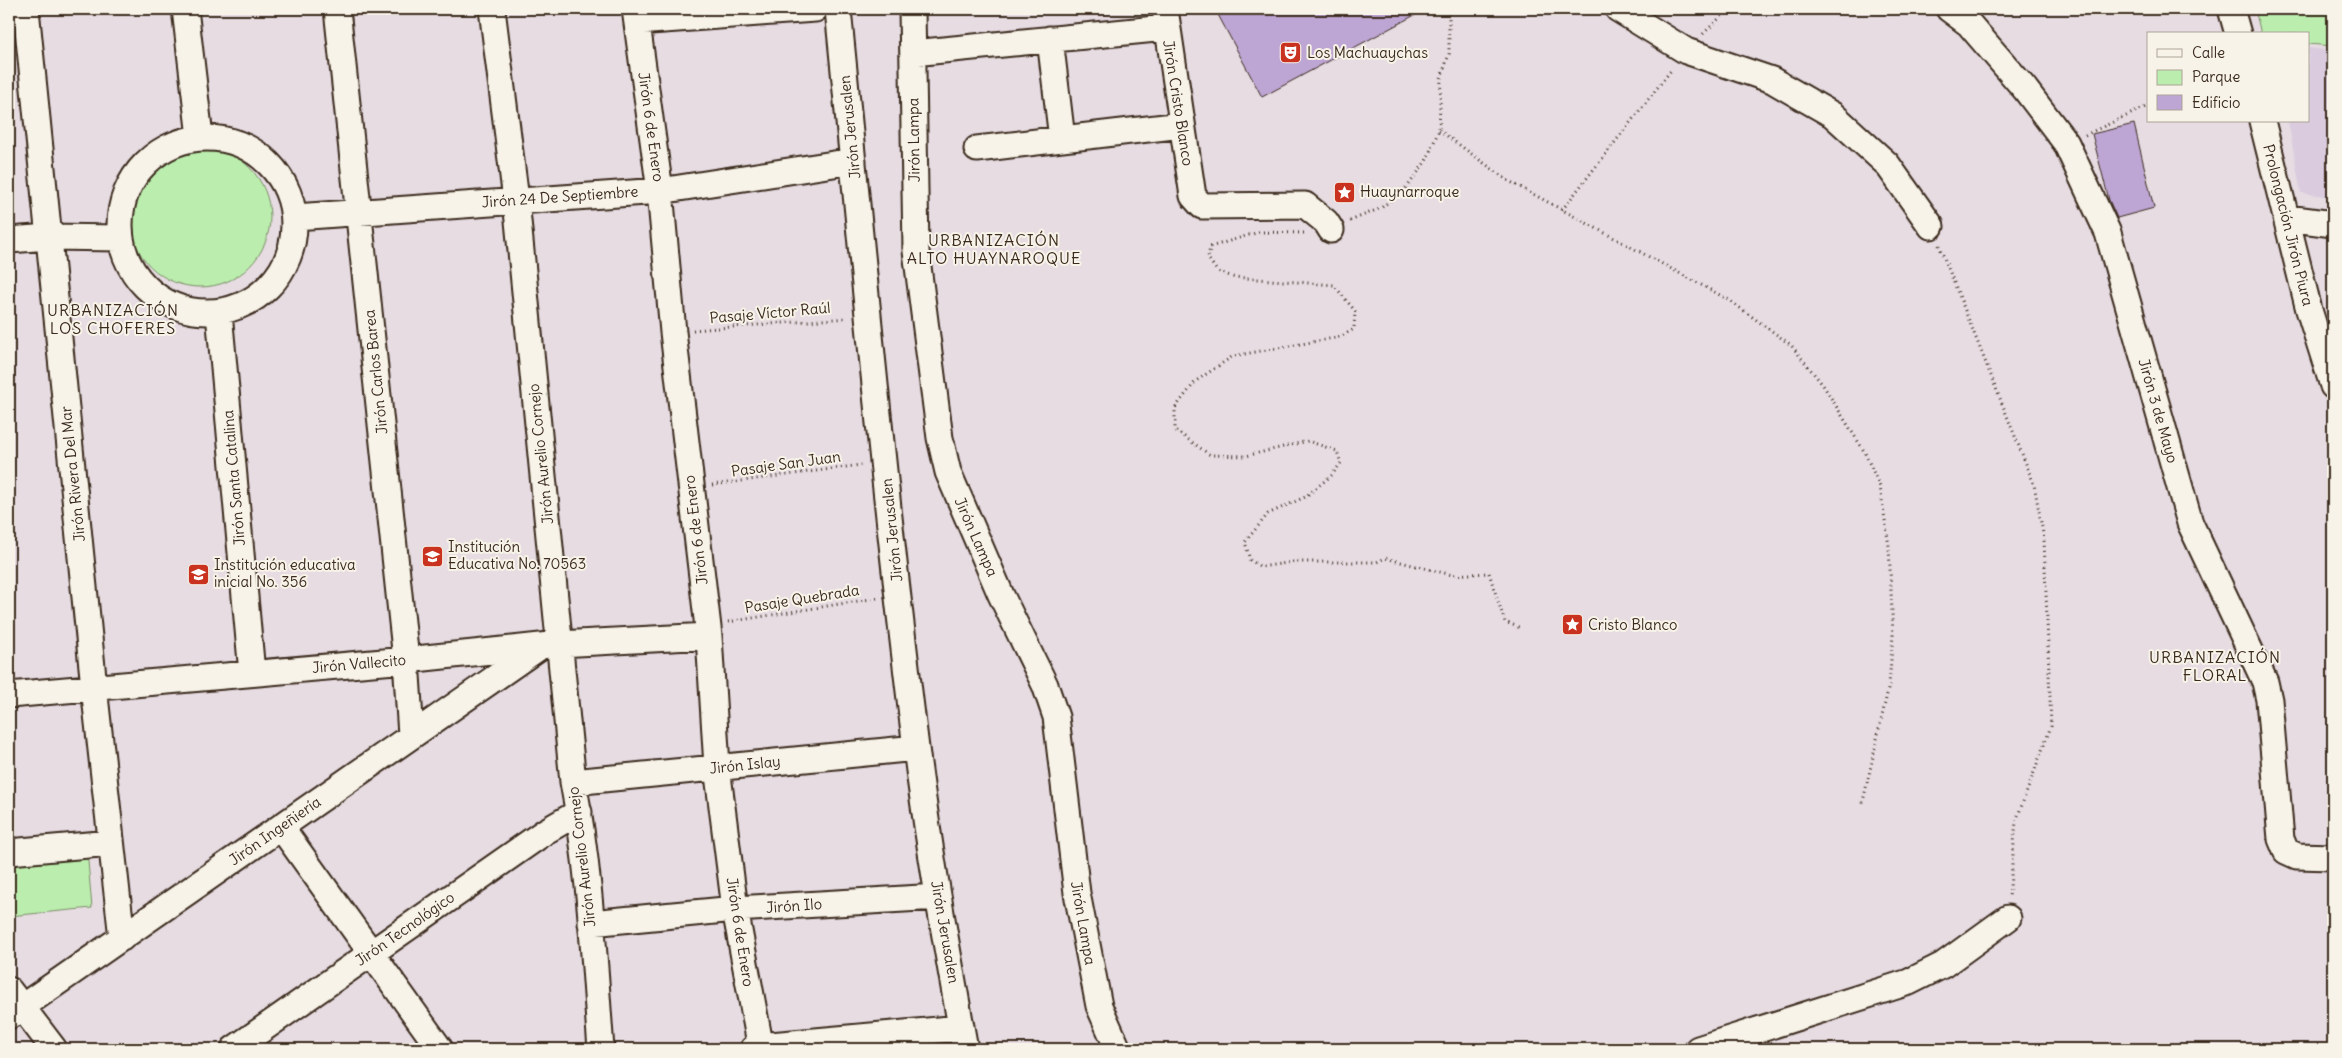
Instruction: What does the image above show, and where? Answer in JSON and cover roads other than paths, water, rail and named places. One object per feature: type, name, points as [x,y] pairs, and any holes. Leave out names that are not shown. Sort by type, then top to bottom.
[{"type":"street","name":"Jirón Rivera Del Mar","points":[[26,9],[94,687],[122,938]]},
{"type":"street","points":[[185,9],[200,137]]},
{"type":"street","name":"Jirón Carlos Barea","points":[[337,9],[406,660],[411,735]]},
{"type":"street","name":"Jirón Aurelio Cornejo","points":[[492,9],[516,200],[550,645],[579,812],[591,923],[601,1049]]},
{"type":"street","points":[[636,16],[815,9]]},
{"type":"street","name":"Jirón Jerusalen","points":[[838,9],[884,462],[916,748],[938,897],[963,1039]]},
{"type":"street","name":"Jirón Lampa","points":[[912,9],[916,251],[940,438],[948,472],[1001,595],[1045,685],[1056,717],[1077,893],[1099,1006],[1118,1049]]},
{"type":"street","points":[[1618,9],[1686,51],[1772,80],[1833,115],[1886,164],[1931,226]]},
{"type":"street","name":"Jirón 3 de Mayo","points":[[1949,9],[1970,24],[2025,89],[2066,143],[2108,234],[2190,523],[2265,682],[2269,700],[2282,840],[2286,851],[2297,856],[2333,857]]},
{"type":"street","points":[[2231,9],[2237,32]]},
{"type":"street","name":"Jirón 6 de Enero","points":[[636,16],[660,191],[673,332],[708,631],[717,767],[735,909],[758,1048]]},
{"type":"street","points":[[913,53],[1050,40],[1166,18]]},
{"type":"street","name":"Jirón Cristo Blanco","points":[[1166,18],[1193,196],[1202,206],[1306,205],[1326,222],[1331,230]]},
{"type":"street","points":[[1050,40],[1062,139]]},
{"type":"street","name":"Prolongación Jirón Piura","points":[[2262,122],[2309,310],[2331,371]]},
{"type":"street","points":[[977,148],[1182,125]]},
{"type":"street","points":[[200,137],[234,141],[264,158],[286,184],[296,217],[292,250],[276,280],[251,302],[219,313],[185,311],[154,296],[131,270],[120,238],[120,209],[130,182],[148,160],[172,144],[200,137]]},
{"type":"street","name":"Jirón 24 De Septiembre","points":[[296,217],[660,191],[853,161]]},
{"type":"street","points":[[2287,218],[2333,224]]},
{"type":"street","points":[[9,240],[120,238]]},
{"type":"street","name":"Jirón Santa Catalina","points":[[219,313],[252,673]]},
{"type":"street","name":"Jirón Vallecito","points":[[9,695],[708,631]]},
{"type":"street","name":"Jirón Ingeñiería","points":[[13,1004],[122,938],[411,735],[550,645]]},
{"type":"street","name":"Jirón Islay","points":[[573,782],[916,748]]},
{"type":"street","name":"Jirón Tecnológico","points":[[245,1046],[370,954],[546,831],[579,812]]},
{"type":"street","points":[[281,827],[370,954],[440,1049]]},
{"type":"street","points":[[9,852],[112,843]]},
{"type":"street","name":"Jirón Ilo","points":[[591,923],[735,909],[938,897]]},
{"type":"street","points":[[1698,1049],[1909,982],[1943,965],[2008,918]]},
{"type":"street","points":[[13,1004],[54,1049]]},
{"type":"street","points":[[758,1048],[963,1039]]},
{"type":"place","name":"Los Machuaychas","points":[[1291,53]]},
{"type":"place","name":"Huaynarroque","points":[[1344,192]]},
{"type":"place","name":"Institución Educativa No. 70563","points":[[432,556]]},
{"type":"place","name":"Institución educativa inicial No. 356","points":[[198,574]]},
{"type":"place","name":"Cristo Blanco","points":[[1572,625]]},
{"type":"district","name":"URBANIZACIÓN ALTO HUAYNAROQUE","points":[[994,249]]},
{"type":"district","name":"URBANIZACIÓN LOS CHOFERES","points":[[113,319]]},
{"type":"district","name":"URBANIZACIÓN FLORAL","points":[[2215,666]]}]
